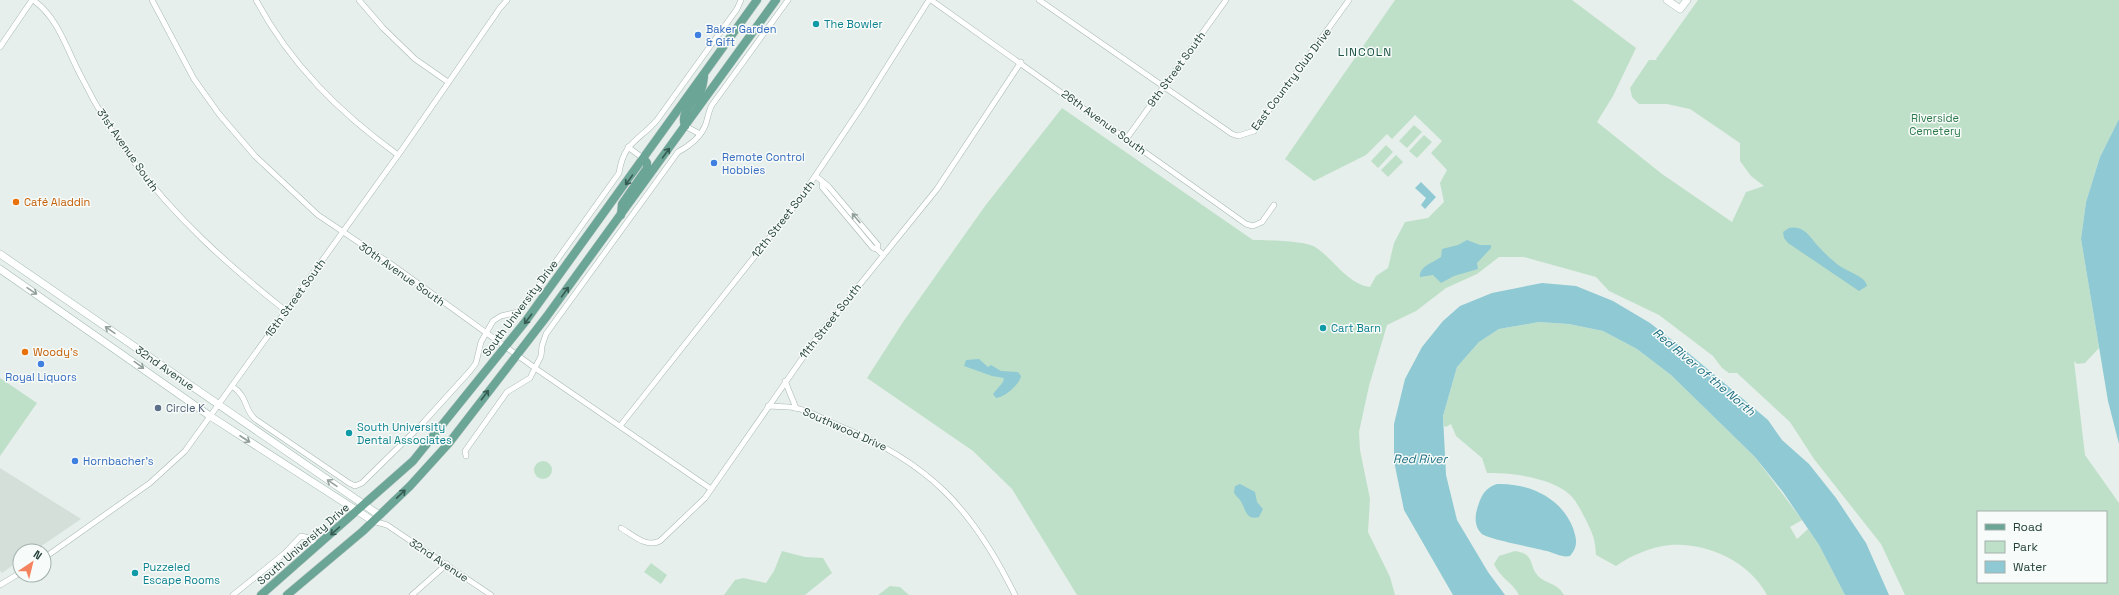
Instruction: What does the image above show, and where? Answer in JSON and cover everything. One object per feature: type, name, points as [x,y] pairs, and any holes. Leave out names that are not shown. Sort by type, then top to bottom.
[{"type":"main road","name":"South University Drive","points":[[261,595],[414,461],[505,347],[644,159],[757,0]]},
{"type":"main road","points":[[287,595],[376,518],[449,443],[621,216],[776,0]]},
{"type":"main road","points":[[1667,0],[1680,9],[1687,0]]},
{"type":"main road","points":[[686,126],[684,122],[685,112],[701,90],[704,74]]},
{"type":"main road","points":[[621,216],[622,204],[647,168],[647,163],[644,159]]},
{"type":"main road","name":"32nd Avenue","points":[[0,254],[364,505],[376,518]]},
{"type":"main road","name":"32nd Avenue","points":[[0,269],[210,416],[357,511],[376,518]]},
{"type":"street","points":[[0,47],[33,0]]},
{"type":"street","name":"31st Avenue South","points":[[33,0],[51,15],[94,102],[130,158],[162,198],[200,238],[237,272],[286,311]]},
{"type":"street","name":"30th Avenue South","points":[[152,0],[194,79],[219,114],[265,166],[318,215],[391,264],[516,355],[711,490]]},
{"type":"street","points":[[256,0],[266,18],[293,58],[326,96],[360,127],[398,155]]},
{"type":"street","points":[[359,0],[383,28],[415,59],[448,82]]},
{"type":"street","name":"15th Street South","points":[[52,552],[162,473],[185,451],[398,155],[507,0]]},
{"type":"street","points":[[232,386],[243,395],[249,412],[255,419],[349,483],[358,485],[422,424],[470,371],[476,363],[481,342],[496,318],[518,312],[527,302],[620,172],[621,162],[628,147],[648,132],[737,9],[741,0]]},
{"type":"street","points":[[466,456],[465,451],[508,392],[530,378],[541,356],[542,346],[546,334],[678,152],[692,144],[700,134],[705,126],[706,117],[712,105],[788,0]]},
{"type":"street","name":"26th Avenue South","points":[[930,0],[1021,62],[1246,224],[1253,226],[1262,222],[1274,205]]},
{"type":"street","name":"12th Street South","points":[[620,426],[797,203],[930,0]]},
{"type":"street","name":"East Country Club Drive","points":[[1039,0],[1232,134],[1238,136],[1247,135],[1254,131],[1349,0]]},
{"type":"street","name":"9th Street South","points":[[1127,138],[1226,0]]},
{"type":"street","name":"11th Street South","points":[[622,528],[645,542],[654,544],[698,505],[711,490],[785,381],[834,314],[937,189],[1021,62]]},
{"type":"street","points":[[686,126],[700,134]]},
{"type":"street","points":[[628,147],[644,159]]},
{"type":"street","points":[[816,176],[823,182],[822,186],[859,232],[873,248],[877,249],[883,255]]},
{"type":"street","name":"Southwood Drive","points":[[785,381],[796,408]]},
{"type":"street","name":"Southwood Drive","points":[[768,406],[796,408],[879,443],[929,477],[961,508],[980,532],[1015,595]]},
{"type":"street","name":"32nd Avenue","points":[[376,518],[447,564],[491,595]]},
{"type":"street","name":"32nd Avenue","points":[[376,518],[387,525]]},
{"type":"street","points":[[232,595],[285,553],[301,536],[310,538],[318,546]]},
{"type":"street","points":[[412,595],[447,564]]},
{"type":"street","points":[[0,585],[12,578]]},
{"type":"shaded area","points":[[0,468],[81,519],[46,543],[12,543],[12,566],[2,573],[0,571]]},
{"type":"green space","name":"Riverside Cemetery","points":[[1395,0],[1572,0],[1636,48],[1613,96],[1597,122],[1662,174],[1732,222],[1746,192],[1764,186],[1751,176],[1740,161],[1740,143],[1690,109],[1667,104],[1639,104],[1632,97],[1630,88],[1649,60],[1657,60],[1656,59],[1698,0],[2119,0],[2119,119],[2100,157],[2086,202],[2081,239],[2099,348],[2085,363],[2077,364],[2074,361],[2085,455],[2119,503],[2119,595],[1905,595],[1881,544],[1814,459],[1790,422],[1737,373],[1729,373],[1722,368],[1713,356],[1659,315],[1609,291],[1596,277],[1524,257],[1499,257],[1477,274],[1446,288],[1416,311],[1387,325],[1369,386],[1359,432],[1360,450],[1370,499],[1368,532],[1390,577],[1395,595],[1077,595],[1012,489],[973,451],[867,378],[903,322],[985,206],[1062,108],[1253,240],[1303,243],[1315,247],[1354,281],[1370,287],[1376,276],[1388,268],[1394,243],[1405,222],[1428,218],[1444,202],[1440,183],[1447,170],[1431,153],[1442,141],[1415,115],[1392,139],[1387,134],[1366,155],[1314,181],[1285,159]]},
{"type":"green space","points":[[1414,125],[1422,132],[1407,148],[1399,141]]},
{"type":"green space","points":[[1424,135],[1432,142],[1417,158],[1409,151]]},
{"type":"green space","points":[[1386,145],[1393,152],[1378,168],[1371,161]]},
{"type":"green space","points":[[1396,155],[1403,162],[1388,177],[1381,170]]},
{"type":"green space","points":[[1539,322],[1569,324],[1603,331],[1637,349],[1671,375],[1755,457],[1802,520],[1790,527],[1797,539],[1808,529],[1819,545],[1845,595],[1767,595],[1750,573],[1726,556],[1698,547],[1684,545],[1663,546],[1649,550],[1635,555],[1616,566],[1596,555],[1593,537],[1579,506],[1562,488],[1530,477],[1487,473],[1482,458],[1456,436],[1451,424],[1446,427],[1444,426],[1443,416],[1457,367],[1479,342],[1499,329]]},
{"type":"green space","points":[[0,378],[37,403],[0,456]]},
{"type":"green space","points":[[543,461],[549,464],[552,470],[549,476],[543,479],[537,476],[534,470],[537,464]]},
{"type":"green space","points":[[782,551],[805,557],[823,558],[832,573],[805,595],[724,595],[735,580],[743,578],[766,583],[774,571]]},
{"type":"green space","points":[[1515,551],[1526,555],[1531,561],[1539,577],[1559,588],[1564,595],[1519,595],[1494,564],[1499,556]]},
{"type":"green space","points":[[651,563],[667,575],[661,584],[644,572]]},
{"type":"green space","points":[[890,586],[900,587],[909,595],[878,595]]},
{"type":"water","points":[[2119,119],[2119,444],[2108,401],[2081,239],[2086,202],[2100,157]]},
{"type":"water","points":[[1421,182],[1436,197],[1425,209],[1421,205],[1426,198],[1415,188]]},
{"type":"water","points":[[1789,228],[1799,228],[1803,230],[1832,260],[1841,267],[1863,279],[1867,286],[1859,291],[1788,243],[1784,238],[1783,232]]},
{"type":"water","points":[[1467,240],[1480,245],[1491,245],[1491,248],[1477,263],[1478,269],[1454,276],[1441,283],[1433,275],[1420,277],[1420,273],[1424,267],[1441,257],[1442,249],[1458,245]]},
{"type":"water","name":"Red River","points":[[1542,283],[1576,286],[1613,301],[1650,323],[1686,351],[1768,420],[1782,440],[1809,464],[1836,498],[1866,543],[1889,595],[1845,595],[1819,545],[1783,492],[1755,457],[1671,375],[1637,349],[1603,331],[1569,324],[1539,322],[1499,329],[1479,342],[1457,367],[1443,416],[1446,475],[1457,520],[1488,572],[1505,595],[1453,595],[1404,510],[1394,461],[1394,424],[1405,379],[1422,347],[1443,321],[1460,306],[1492,293]]},
{"type":"water","points":[[979,359],[988,367],[991,365],[1001,371],[1018,372],[1021,376],[1018,383],[1003,396],[996,398],[993,394],[1003,382],[1004,378],[992,376],[964,366],[966,360]]},
{"type":"water","points":[[1240,484],[1255,492],[1257,502],[1263,509],[1259,517],[1254,518],[1248,515],[1242,503],[1235,495],[1235,486]]},
{"type":"water","points":[[1497,484],[1509,484],[1532,489],[1552,500],[1568,517],[1573,528],[1576,546],[1570,556],[1561,556],[1482,534],[1476,523],[1478,507],[1485,491]]},
{"type":"place","name":"The Bowler","points":[[816,24]]},
{"type":"place","name":"Baker Garden & Gift","points":[[698,35]]},
{"type":"place","name":"Remote Control Hobbies","points":[[714,163]]},
{"type":"place","name":"Café Aladdin","points":[[16,202]]},
{"type":"place","name":"Cart Barn","points":[[1323,328]]},
{"type":"place","name":"Woody's","points":[[25,352]]},
{"type":"place","name":"Royal Liquors","points":[[41,364]]},
{"type":"place","name":"Circle K","points":[[158,408]]},
{"type":"place","name":"South University Dental Associates","points":[[349,433]]},
{"type":"place","name":"Hornbacher's","points":[[75,461]]},
{"type":"place","name":"Puzzeled Escape Rooms","points":[[135,573]]},
{"type":"district","name":"LINCOLN","points":[[1365,52]]},
{"type":"water label","name":"Red River of the North","points":[[1704,372]]}]
